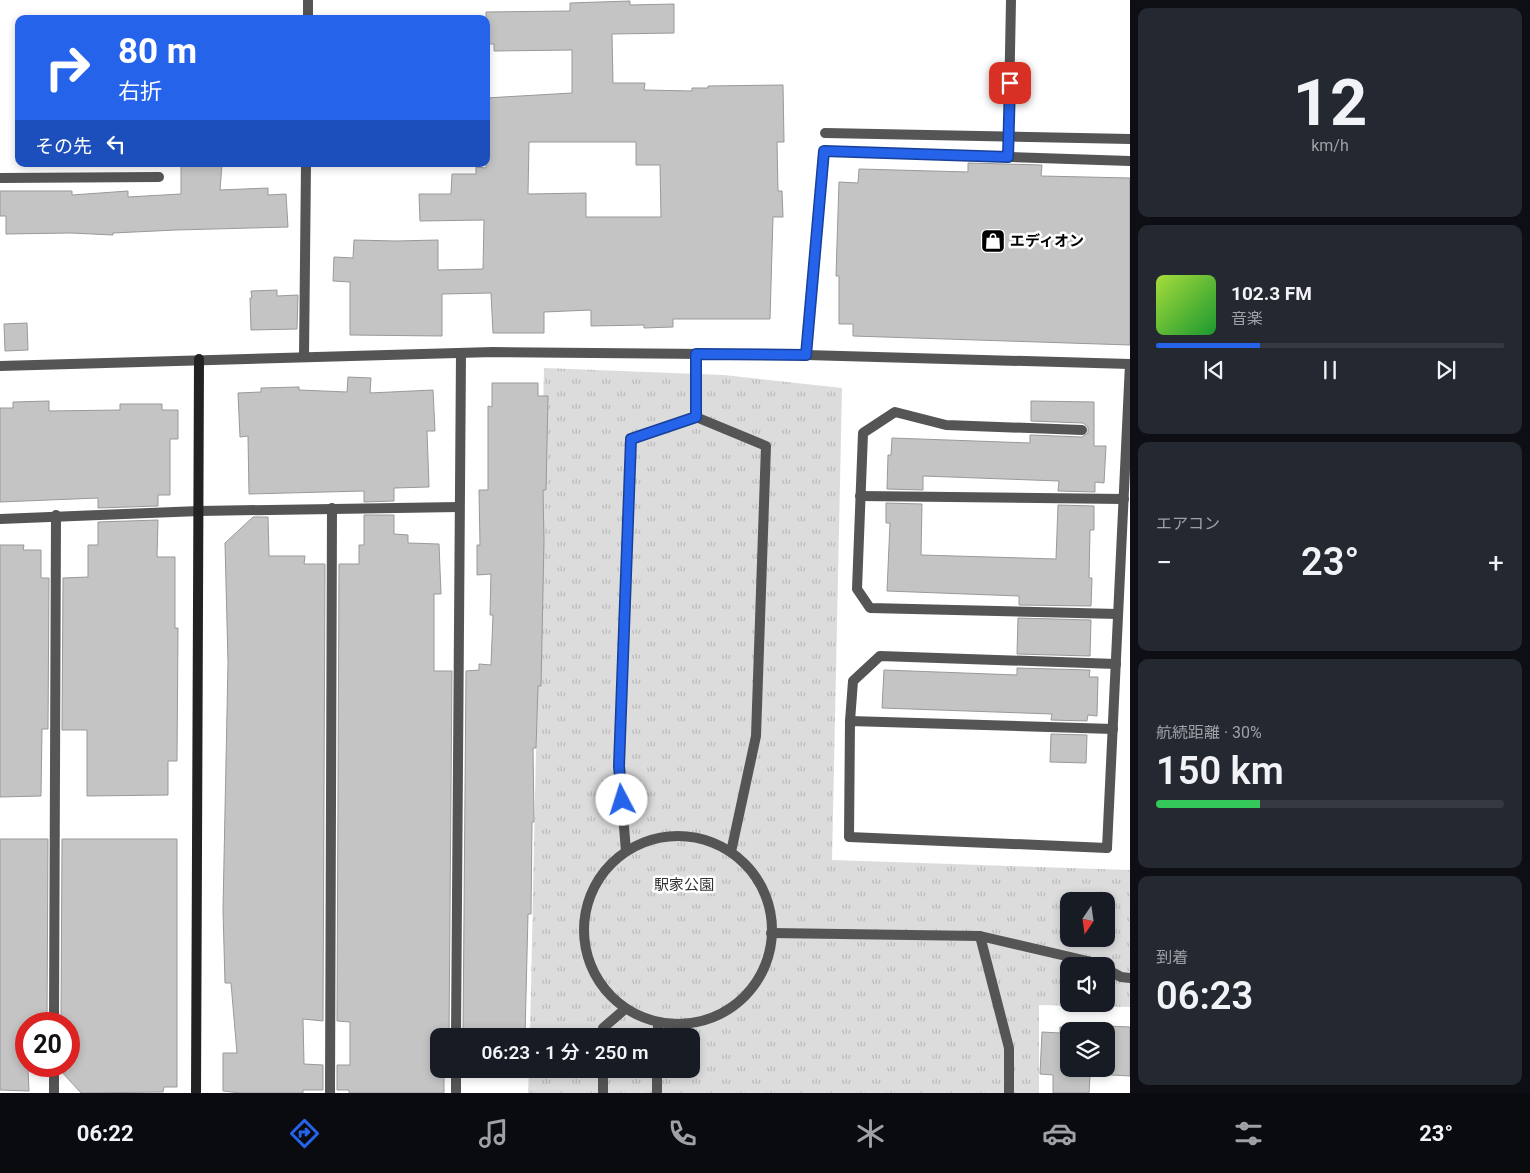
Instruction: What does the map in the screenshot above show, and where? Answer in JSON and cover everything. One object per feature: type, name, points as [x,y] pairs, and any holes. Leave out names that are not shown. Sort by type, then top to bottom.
[{"type":"street","points":[[308,0],[308,15]]},
{"type":"street","points":[[1008,157],[1012,0]]},
{"type":"street","points":[[825,133],[1130,140]]},
{"type":"street","points":[[806,355],[824,151],[1130,161]]},
{"type":"street","points":[[304,357],[306,167]]},
{"type":"street","points":[[0,178],[159,177]]},
{"type":"street","points":[[456,1028],[461,353]]},
{"type":"street","points":[[0,366],[461,353],[806,355],[1130,364],[1124,500],[1118,614],[1116,664],[1113,729],[1107,848],[849,837],[850,721],[854,681],[880,656],[1116,664]]},
{"type":"street","points":[[696,354],[696,417]]},
{"type":"street","points":[[196,1093],[199,359]]},
{"type":"street","points":[[1082,430],[946,425],[894,412],[863,433],[857,589],[870,608],[1118,614]]},
{"type":"street","points":[[626,851],[619,766],[631,439],[696,417],[766,446],[756,736],[731,852]]},
{"type":"street","points":[[860,496],[1124,500]]},
{"type":"street","points":[[330,1093],[332,508]]},
{"type":"street","points":[[0,519],[199,511],[459,508]]},
{"type":"street","points":[[54,1012],[56,516]]},
{"type":"street","points":[[850,721],[1113,729]]},
{"type":"street","points":[[660,838],[697,838],[731,852],[757,879],[771,913],[771,950],[756,984],[730,1010],[696,1024],[658,1023],[625,1009],[598,982],[584,948],[585,911],[599,877],[626,851],[660,838]]},
{"type":"street","points":[[771,932],[980,936],[1070,957]]},
{"type":"street","points":[[980,936],[1009,1048],[1009,1093]]},
{"type":"street","points":[[1115,974],[1130,978]]},
{"type":"street","points":[[602,1028],[625,1009]]},
{"type":"street","points":[[658,1023],[658,1028]]},
{"type":"street","points":[[54,1077],[54,1093]]},
{"type":"street","points":[[456,1078],[456,1093]]},
{"type":"street","points":[[603,1078],[603,1093]]},
{"type":"street","points":[[657,1078],[657,1093]]},
{"type":"green space","name":"駅家公園","points":[[544,368],[724,375],[842,388],[832,860],[1130,870],[1130,1007],[1115,1007],[1115,957],[1060,957],[1060,1005],[1039,1005],[1039,1093],[528,1093],[529,1078],[700,1078],[700,1028],[530,1028]]},
{"type":"building","points":[[630,1],[630,5],[674,4],[674,33],[612,34],[613,83],[645,83],[644,90],[692,91],[692,88],[708,88],[708,86],[783,85],[784,142],[777,142],[778,191],[782,191],[783,217],[773,217],[770,319],[673,319],[673,327],[644,328],[644,325],[591,326],[591,310],[544,312],[544,333],[493,333],[491,293],[442,294],[442,336],[350,335],[350,282],[333,281],[334,257],[353,258],[354,240],[438,240],[438,270],[483,269],[484,220],[420,221],[419,194],[451,194],[452,174],[476,174],[476,167],[490,167],[490,98],[572,93],[572,50],[494,51],[494,44],[490,44],[490,15],[486,15],[486,12],[570,11],[570,3]],"holes":[[[529,142],[636,142],[636,165],[660,165],[661,217],[586,217],[586,193],[528,194]]]},
{"type":"building","name":"エディオン","points":[[968,163],[1042,165],[1041,176],[1130,178],[1130,345],[853,336],[853,324],[839,324],[839,276],[836,276],[839,182],[858,183],[859,169],[968,172]]},
{"type":"building","points":[[181,167],[222,167],[220,190],[268,188],[268,195],[286,194],[288,227],[176,230],[113,233],[113,235],[71,233],[6,234],[6,216],[0,216],[0,191],[72,191],[72,195],[128,191],[128,197],[181,194]]},
{"type":"building","points":[[277,290],[277,296],[298,295],[297,329],[251,330],[251,291]]},
{"type":"building","points":[[27,323],[28,350],[5,351],[4,324]]},
{"type":"building","points":[[348,377],[371,378],[370,393],[433,390],[435,431],[427,431],[429,487],[394,488],[394,501],[364,502],[364,491],[249,494],[248,436],[240,437],[238,393],[261,392],[261,388],[299,387],[299,390],[347,392]]},
{"type":"building","points":[[492,383],[538,383],[538,396],[548,396],[546,490],[543,490],[544,541],[541,686],[538,686],[536,748],[533,748],[534,822],[532,822],[531,914],[528,914],[525,1028],[463,1028],[466,671],[479,670],[479,664],[491,665],[493,615],[490,615],[491,574],[477,575],[477,545],[480,545],[479,490],[488,490],[488,406],[492,407]]},
{"type":"building","points":[[49,401],[49,411],[120,410],[120,404],[162,404],[162,410],[178,410],[178,439],[170,439],[170,495],[158,495],[158,506],[98,508],[98,498],[0,502],[0,408],[13,408],[13,402]]},
{"type":"building","points":[[1031,401],[1094,402],[1094,446],[1106,446],[1104,483],[1095,482],[1095,492],[1058,491],[1059,481],[923,476],[923,490],[887,489],[888,455],[891,455],[892,438],[1030,443],[1030,435],[1082,437],[1088,433],[1088,427],[1083,423],[1031,421]]},
{"type":"building","points":[[886,503],[922,504],[921,555],[1056,559],[1058,505],[1094,506],[1094,530],[1090,530],[1089,578],[1092,578],[1091,606],[1019,605],[1019,596],[887,591],[890,523],[886,523]]},
{"type":"building","points":[[364,515],[394,515],[394,534],[408,535],[408,543],[439,544],[441,594],[434,594],[434,671],[452,671],[449,1028],[430,1028],[430,1078],[444,1078],[444,1093],[349,1093],[349,1090],[337,1090],[337,1065],[350,1065],[350,1022],[337,1021],[339,564],[359,564],[359,545],[364,545]]},
{"type":"building","points":[[253,517],[268,517],[269,556],[305,556],[304,564],[325,564],[323,1021],[303,1019],[304,1064],[323,1065],[323,1090],[303,1090],[303,1093],[240,1093],[223,1091],[223,1053],[237,1053],[231,983],[225,983],[223,910],[228,663],[225,543]]},
{"type":"building","points":[[158,520],[157,557],[175,557],[175,628],[178,628],[177,761],[168,761],[168,795],[87,796],[87,730],[62,730],[63,578],[88,577],[88,545],[98,545],[98,522]]},
{"type":"building","points":[[0,545],[24,545],[23,550],[41,550],[41,578],[49,578],[48,729],[42,729],[41,796],[0,797]]},
{"type":"building","points":[[1018,618],[1091,620],[1090,656],[1017,654]]},
{"type":"building","points":[[1017,668],[1090,670],[1089,677],[1098,677],[1097,716],[1088,715],[1087,721],[1051,720],[1052,714],[882,708],[884,670],[1017,675]]},
{"type":"building","points":[[1051,734],[1087,735],[1086,763],[1050,762]]},
{"type":"building","points":[[0,839],[48,839],[47,1012],[15,1012],[15,1077],[28,1077],[29,1091],[0,1090]]},
{"type":"building","points":[[62,839],[177,839],[177,1087],[164,1087],[163,1092],[81,1093],[66,1077],[80,1077],[80,1012],[61,1012]]},
{"type":"building","points":[[1115,1026],[1130,1027],[1130,1076],[1115,1075]]},
{"type":"building","points":[[1042,1032],[1060,1033],[1060,1077],[1090,1077],[1089,1093],[1053,1093],[1053,1075],[1040,1074]]},
{"type":"place","name":"エディオン","points":[[993,241]]},
{"type":"route","points":[[622,800],[619,766],[631,439],[696,417],[696,354],[806,355],[824,151],[1008,157],[1010,83]]}]
